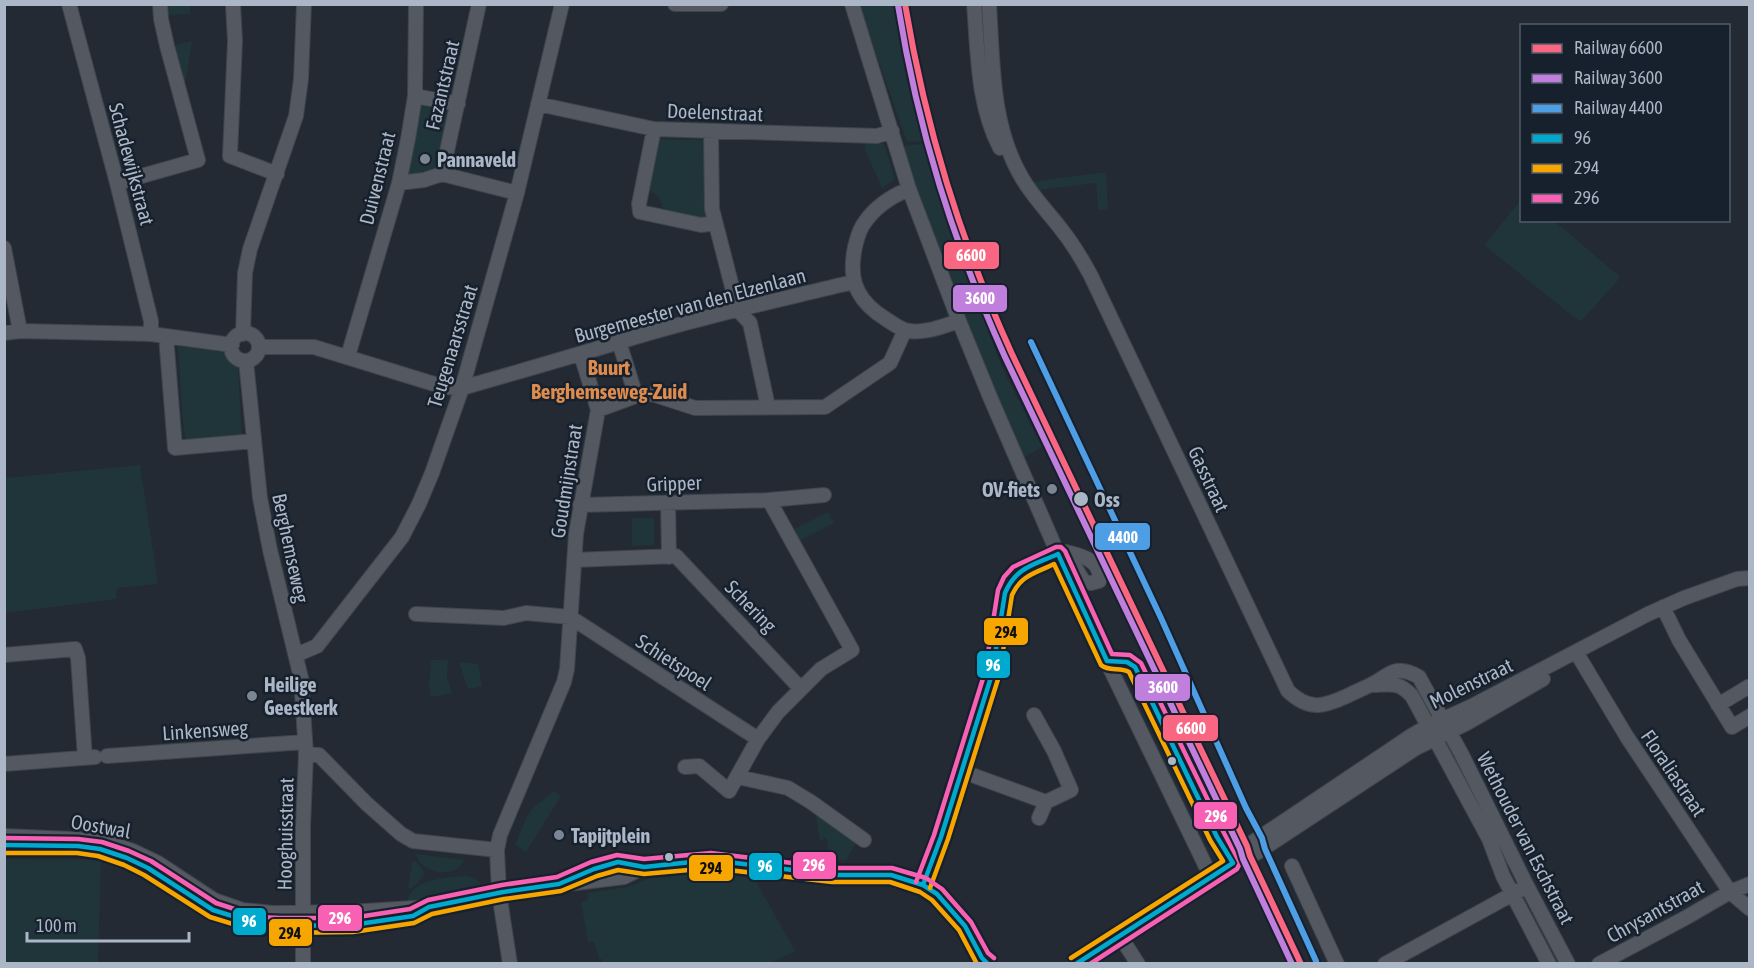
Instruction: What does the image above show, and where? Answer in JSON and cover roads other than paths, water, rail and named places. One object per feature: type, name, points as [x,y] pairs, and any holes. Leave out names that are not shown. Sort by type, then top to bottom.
[{"type":"street","name":"Schadewijkstraat","points":[[69,4],[117,183],[151,321],[152,334]]},
{"type":"street","points":[[117,183],[198,160],[167,46],[160,4]]},
{"type":"street","points":[[233,4],[235,41],[230,156],[277,174]]},
{"type":"street","points":[[243,334],[245,273],[250,249],[296,116],[301,79],[304,4]]},
{"type":"street","name":"Duivenstraat","points":[[348,356],[399,183],[415,96],[416,4]]},
{"type":"street","name":"Fazantstraat","points":[[442,174],[479,4]]},
{"type":"street","name":"Teugenaarsstraat","points":[[296,655],[316,646],[402,537],[419,504],[462,388],[517,193],[562,4]]},
{"type":"street","points":[[675,4],[721,4]]},
{"type":"street","points":[[852,4],[909,189],[959,321],[1062,553],[1094,635],[1211,877]]},
{"type":"street","name":"Gasstraat","points":[[974,4],[990,100],[1012,158],[1030,192],[1071,242],[1091,276],[1288,691],[1307,704],[1322,706],[1371,685],[1395,671],[1407,671],[1419,677],[1445,725]]},
{"type":"street","name":"Gasstraat","points":[[986,74],[989,4]]},
{"type":"street","points":[[415,96],[458,104]]},
{"type":"street","name":"Doelenstraat","points":[[538,104],[654,129],[877,136],[892,131]]},
{"type":"street","points":[[654,129],[639,204],[640,212],[701,225],[715,223]]},
{"type":"street","points":[[711,132],[712,208],[715,223],[738,310],[750,323],[768,407]]},
{"type":"street","points":[[399,183],[424,180],[442,174],[517,193]]},
{"type":"street","points":[[909,189],[890,198],[862,226],[853,255],[853,282],[866,304],[905,330],[937,328],[959,321]]},
{"type":"street","points":[[4,248],[20,331]]},
{"type":"street","name":"Burgemeester van den Elzenlaan","points":[[259,347],[314,347],[444,387],[462,388],[738,310],[853,282]]},
{"type":"street","points":[[598,410],[636,396],[652,394],[695,408],[825,407],[890,363],[905,330]]},
{"type":"street","points":[[4,333],[20,331],[152,334],[232,345]]},
{"type":"street","points":[[243,334],[254,336],[259,347],[255,357],[246,361],[240,360],[232,351],[234,340],[243,334]]},
{"type":"street","points":[[166,336],[175,448],[254,441]]},
{"type":"street","points":[[620,342],[636,396]]},
{"type":"street","name":"Goudmijnstraat","points":[[510,963],[499,893],[497,850],[500,835],[564,682],[570,641],[574,560],[580,505],[598,410],[581,355]]},
{"type":"street","name":"Berghemseweg","points":[[246,361],[260,498],[301,678],[306,748]]},
{"type":"street","name":"Gripper","points":[[580,505],[769,500],[824,495]]},
{"type":"street","points":[[685,767],[699,766],[729,791],[758,739],[778,712],[821,669],[852,650],[769,500]]},
{"type":"street","points":[[574,560],[669,557],[668,503]]},
{"type":"street","points":[[923,885],[941,837],[992,674],[1005,593],[1010,581],[1017,573],[1062,553]]},
{"type":"street","name":"Schering","points":[[669,557],[676,556],[801,689]]},
{"type":"street","name":"Molenstraat","points":[[1075,963],[1233,863],[1258,852],[1416,748],[1432,732],[1578,655],[1619,637],[1665,611],[1739,585],[1749,578]]},
{"type":"street","points":[[1665,611],[1679,640],[1732,727],[1749,716]]},
{"type":"street","points":[[416,614],[504,618],[526,613],[570,617]]},
{"type":"street","name":"Schietspoel","points":[[570,617],[758,739]]},
{"type":"street","points":[[4,655],[75,649],[96,757]]},
{"type":"street","name":"Floraliastraat","points":[[1578,655],[1627,736],[1730,892],[1749,909]]},
{"type":"street","name":"Gasstraat","points":[[1371,685],[1395,684],[1405,688],[1432,732]]},
{"type":"street","points":[[1718,705],[1748,687],[1749,689]]},
{"type":"street","points":[[1034,715],[1054,751],[1071,790],[1046,802],[1039,818]]},
{"type":"street","name":"Wethouder van Eschstraat","points":[[1445,725],[1568,963]]},
{"type":"street","name":"Wethouder van Eschstraat","points":[[1432,732],[1489,839],[1503,876],[1549,963]]},
{"type":"street","points":[[306,748],[319,755],[367,804],[401,834],[413,841],[497,850]]},
{"type":"street","name":"Linkensweg","points":[[4,764],[96,757],[306,748]]},
{"type":"street","name":"Hooghuisstraat","points":[[303,963],[303,827],[306,748]]},
{"type":"street","points":[[961,771],[1046,802]]},
{"type":"street","points":[[738,777],[788,788],[864,840]]},
{"type":"street","name":"Oostwal","points":[[4,836],[93,840],[110,843],[158,863],[213,910],[258,924],[304,927],[352,925],[412,916],[429,907]]},
{"type":"street","name":"Oostwal","points":[[4,845],[78,846],[100,849],[138,863],[214,900],[243,910],[272,913],[429,907],[559,884],[594,869],[618,862],[644,867],[711,860],[833,875],[891,875],[923,885],[938,894],[965,926],[985,962]]},
{"type":"street","points":[[1293,866],[1337,963]]},
{"type":"street","name":"Chrysantstraat","points":[[1599,963],[1749,884]]},
{"type":"street","points":[[1385,963],[1527,886]]},
{"type":"street","points":[[1120,936],[1138,963]]},
{"type":"rail line","name":"6600","points":[[905,4],[934,140],[961,226],[993,311],[1301,964]]},
{"type":"rail line","name":"3600","points":[[898,5],[916,97],[939,185],[986,314],[1240,849],[1292,964]]},
{"type":"rail line","name":"4400","points":[[1031,342],[1161,618],[1316,961]]},
{"type":"place","name":"Pannaveld","points":[[425,159]]},
{"type":"place","name":"OV-fiets","points":[[1052,489]]},
{"type":"place","name":"Oss","points":[[1081,499]]},
{"type":"place","name":"Heilige Geestkerk","points":[[252,696]]},
{"type":"place","name":"Tapijtplein","points":[[559,835]]},
{"type":"district","name":"Buurt Berghemseweg-Zuid","points":[[609,379]]}]
